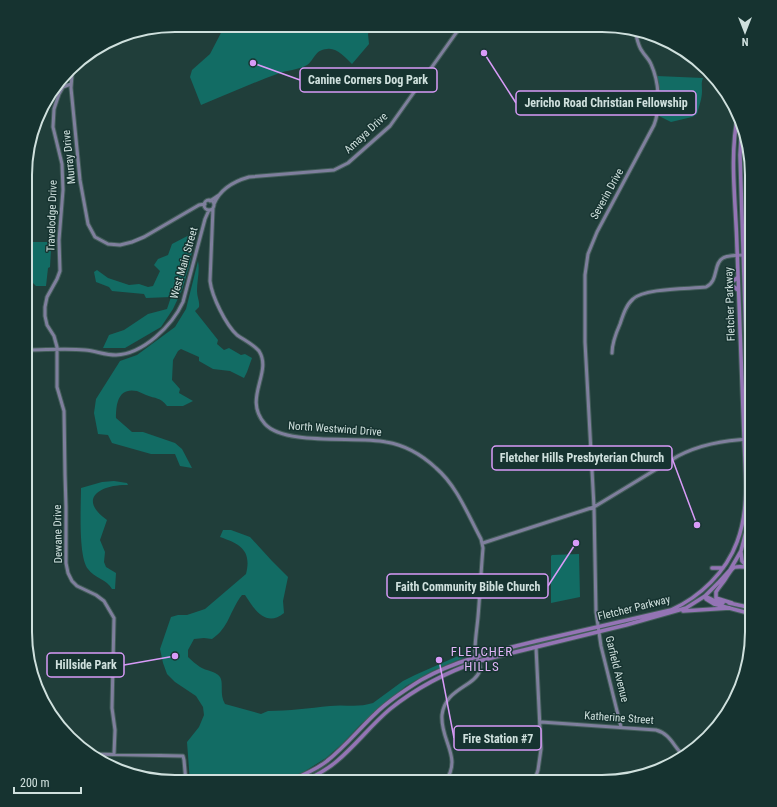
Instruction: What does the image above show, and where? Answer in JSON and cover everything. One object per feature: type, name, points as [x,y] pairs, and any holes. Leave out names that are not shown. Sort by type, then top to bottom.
[{"type":"main road","name":"Fletcher Parkway","points":[[737,128],[733,162],[745,474]]},
{"type":"main road","name":"Fletcher Parkway","points":[[741,142],[742,256],[745,314]]},
{"type":"main road","points":[[738,277],[730,284],[738,290]]},
{"type":"main road","name":"Fletcher Parkway","points":[[317,775],[336,762],[366,731],[412,692],[478,659],[536,646],[671,610],[682,605],[702,592],[723,568],[737,543],[745,512]]},
{"type":"main road","name":"Fletcher Parkway","points":[[303,775],[316,769],[327,761],[341,749],[376,713],[404,691],[445,668],[543,640],[598,629],[618,627],[686,608],[705,596],[730,570],[741,551],[745,535]]},
{"type":"main road","points":[[741,551],[742,561],[745,565]]},
{"type":"main road","points":[[745,567],[738,566],[730,570],[726,578],[718,587],[715,595],[718,599],[745,606]]},
{"type":"main road","points":[[712,568],[723,568]]},
{"type":"main road","points":[[702,592],[708,602],[745,612]]},
{"type":"main road","points":[[705,596],[717,602],[732,603]]},
{"type":"main road","points":[[672,613],[710,608],[730,608]]},
{"type":"main road","points":[[618,627],[626,621]]},
{"type":"main road","points":[[536,646],[543,640]]},
{"type":"main road","points":[[528,648],[536,644],[536,642]]},
{"type":"street","name":"Amaya Drive","points":[[221,194],[238,180],[249,177],[334,170],[348,163],[390,126],[457,32]]},
{"type":"street","name":"Severin Drive","points":[[586,375],[584,342],[585,275],[588,254],[596,232],[654,125],[660,103],[653,69],[649,60],[641,50],[637,36]]},
{"type":"street","name":"Murray Drive","points":[[72,76],[71,84],[80,180],[87,222],[95,237],[108,244],[124,244],[136,241],[199,204],[207,208]]},
{"type":"street","name":"Travelodge Drive","points":[[58,350],[54,336],[47,325],[45,316],[47,297],[60,271],[59,240],[63,190],[62,164],[53,127],[53,119],[54,109],[59,94],[63,87],[71,84]]},
{"type":"street","points":[[207,208],[213,197],[221,194]]},
{"type":"street","points":[[213,218],[214,204],[221,194]]},
{"type":"street","points":[[210,201],[214,204]]},
{"type":"street","name":"West Main Street","points":[[32,350],[86,350],[109,354],[124,354],[138,349],[160,333],[177,314],[183,302],[206,219],[207,208]]},
{"type":"street","points":[[207,208],[213,208]]},
{"type":"street","points":[[207,208],[213,218]]},
{"type":"street","points":[[206,219],[213,218]]},
{"type":"street","name":"North Westwind Drive","points":[[213,218],[210,282],[212,294],[233,331],[259,351],[262,360],[262,368],[256,395],[256,405],[260,417],[268,427],[275,432],[288,436],[373,440],[387,442],[410,450],[430,462],[450,482],[483,543]]},
{"type":"street","points":[[612,353],[613,342],[627,305],[634,297],[651,292],[708,286],[713,281],[721,259],[725,257],[745,256]]},
{"type":"street","name":"Dewane Drive","points":[[58,350],[58,393],[64,411],[66,563],[69,574],[74,583],[82,590],[96,595],[103,600],[114,618],[112,650],[112,708],[115,730],[114,754]]},
{"type":"street","name":"Garfield Avenue","points":[[586,375],[594,507],[598,629],[621,727]]},
{"type":"street","points":[[450,775],[452,760],[442,725],[443,710],[451,696],[473,680],[480,672],[481,668],[475,651],[483,543],[594,507],[688,451],[729,440],[744,439]]},
{"type":"street","points":[[536,646],[541,722],[541,749],[536,775]]},
{"type":"street","name":"Katherine Street","points":[[541,722],[656,730],[667,735],[680,752]]},
{"type":"street","points":[[100,754],[182,756],[184,760],[185,775]]},
{"type":"shaded area","points":[[221,32],[369,32],[369,44],[352,64],[337,51],[330,49],[319,51],[304,67],[281,73],[201,105],[190,77],[192,70],[210,54]]},
{"type":"shaded area","points":[[657,76],[703,78],[702,97],[697,114],[692,117],[671,122],[659,116],[660,101]]},
{"type":"shaded area","points":[[195,232],[190,263],[182,290],[173,309],[161,327],[125,348],[103,348],[109,335],[124,330],[148,314],[167,309],[171,297],[146,298],[144,294],[112,291],[109,287],[96,282],[94,272],[97,270],[108,278],[129,285],[139,284],[148,287],[153,286],[160,271],[154,265],[158,259],[168,255],[172,244]]},
{"type":"shaded area","points":[[32,242],[47,242],[51,250],[50,267],[48,268],[46,286],[36,286],[32,282]]},
{"type":"shaded area","points":[[198,261],[199,268],[197,291],[199,307],[195,311],[218,340],[217,344],[224,350],[229,348],[241,355],[245,354],[252,358],[244,378],[230,371],[213,369],[199,361],[199,357],[181,349],[178,351],[173,360],[172,380],[180,389],[179,393],[193,401],[183,406],[167,406],[158,399],[131,390],[122,394],[119,398],[116,413],[116,418],[132,432],[143,432],[175,443],[182,449],[192,468],[180,466],[175,454],[151,454],[112,443],[108,435],[98,434],[94,413],[96,399],[120,361],[137,355],[175,327],[186,309]]},
{"type":"shaded area","points":[[114,481],[127,483],[128,485],[109,487],[96,494],[93,499],[94,505],[98,512],[107,520],[100,540],[105,552],[104,562],[106,567],[116,573],[115,589],[112,589],[107,583],[94,575],[85,563],[81,543],[81,488],[102,482]]},
{"type":"shaded area","points":[[223,530],[231,530],[250,537],[288,577],[283,601],[284,613],[278,617],[266,618],[252,606],[245,595],[242,595],[226,624],[218,635],[212,639],[194,639],[188,650],[188,657],[192,661],[202,668],[216,673],[220,677],[222,682],[222,696],[225,704],[261,714],[268,711],[356,706],[373,703],[403,681],[415,675],[467,652],[470,653],[470,655],[432,671],[406,686],[361,724],[326,758],[302,773],[296,775],[189,775],[187,742],[199,727],[204,715],[203,707],[196,696],[175,682],[167,674],[160,649],[171,617],[187,615],[205,609],[246,574],[247,559],[243,549],[239,545],[220,537]]},
{"type":"shaded area","points":[[579,554],[580,597],[551,603],[551,556]]},
{"type":"place","name":"Jericho Road Christian Fellowship","points":[[484,53]]},
{"type":"place","name":"Canine Corners Dog Park","points":[[253,63]]},
{"type":"place","name":"Fletcher Hills Presbyterian Church","points":[[697,525]]},
{"type":"place","name":"Faith Community Bible Church","points":[[576,543]]},
{"type":"place","name":"Hillside Park","points":[[175,656]]},
{"type":"place","name":"Fire Station #7","points":[[439,660]]},
{"type":"district","name":"FLETCHER HILLS","points":[[482,658]]}]
